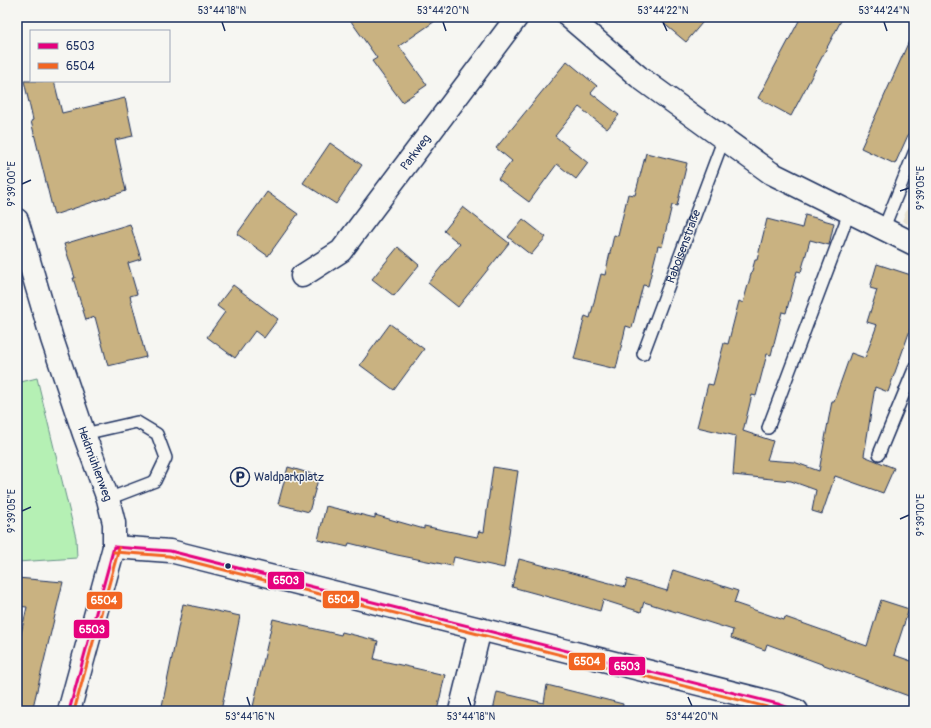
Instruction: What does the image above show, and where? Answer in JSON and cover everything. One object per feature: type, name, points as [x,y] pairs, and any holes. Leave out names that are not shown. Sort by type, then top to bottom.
[{"type":"street","name":"Parkweg","points":[[302,276],[341,251],[517,17]]},
{"type":"street","points":[[568,17],[639,77],[771,173],[883,230],[914,244]]},
{"type":"street","name":"Heidmühlenweg","points":[[17,220],[52,339],[108,499],[114,523],[114,547],[69,711]]},
{"type":"street","points":[[114,547],[170,551],[480,629],[783,709]]},
{"type":"street","points":[[460,711],[480,629]]},
{"type":"lane","name":"Raboisenstraße","points":[[643,354],[724,138]]},
{"type":"lane","points":[[883,230],[914,153]]},
{"type":"lane","points":[[768,428],[849,213]]},
{"type":"lane","points":[[879,454],[914,369]]},
{"type":"lane","points":[[84,434],[137,422],[157,434],[166,458],[156,481],[108,499]]},
{"type":"shaded area","points":[[914,192],[914,227],[902,221]]},
{"type":"green space","points":[[37,378],[76,538],[77,558],[17,562],[17,383]]},
{"type":"building","points":[[348,17],[441,17],[399,46],[427,85],[402,102],[372,61],[377,58]]},
{"type":"building","points":[[656,17],[707,17],[686,42]]},
{"type":"building","points":[[801,17],[843,17],[791,116],[758,98]]},
{"type":"building","points":[[914,30],[914,122],[895,164],[861,148]]},
{"type":"building","points":[[567,61],[597,86],[591,93],[619,115],[607,129],[579,107],[555,136],[588,163],[576,179],[557,164],[529,202],[498,179],[512,161],[496,148]]},
{"type":"building","points":[[24,81],[54,82],[62,113],[125,98],[133,136],[115,140],[126,191],[54,215],[31,121],[33,120]]},
{"type":"building","points":[[330,143],[362,165],[336,204],[303,183]]},
{"type":"building","points":[[646,153],[687,163],[677,206],[672,205],[662,247],[658,246],[648,286],[643,285],[632,328],[626,326],[616,369],[574,359],[585,316],[590,318],[601,274],[605,275],[614,235],[618,236],[628,194],[635,195]]},
{"type":"building","points":[[267,192],[298,214],[268,256],[237,234]]},
{"type":"building","points":[[463,207],[509,243],[458,307],[428,283],[460,244],[444,231]]},
{"type":"building","points":[[805,215],[834,223],[829,245],[810,240],[801,272],[797,271],[786,313],[782,312],[771,355],[767,354],[756,396],[752,395],[743,431],[773,441],[767,460],[794,462],[819,471],[832,401],[834,401],[851,353],[865,358],[877,325],[867,322],[877,290],[870,288],[877,264],[914,276],[914,319],[888,392],[875,387],[864,456],[894,468],[883,493],[835,476],[822,514],[812,511],[816,490],[791,481],[733,475],[736,436],[697,427],[708,384],[713,385],[724,343],[728,344],[739,301],[743,303],[755,260],[757,260],[767,219],[802,228]]},
{"type":"building","points":[[523,219],[546,237],[531,255],[508,237]]},
{"type":"building","points":[[130,224],[141,259],[128,263],[137,294],[130,296],[146,357],[108,366],[95,317],[86,320],[64,244]]},
{"type":"building","points":[[398,247],[419,265],[394,296],[372,279]]},
{"type":"building","points":[[233,285],[278,319],[264,338],[255,331],[235,358],[207,337],[225,312],[217,306]]},
{"type":"building","points":[[390,324],[424,349],[394,390],[360,365]]},
{"type":"building","points":[[288,467],[319,476],[309,512],[278,504]]},
{"type":"building","points":[[493,467],[518,471],[504,568],[454,557],[452,566],[397,555],[349,543],[348,547],[318,540],[326,506],[375,518],[375,515],[424,529],[424,526],[477,537],[479,531],[484,532]]},
{"type":"building","points":[[519,559],[625,587],[627,579],[667,591],[673,570],[738,591],[734,603],[784,620],[785,617],[867,646],[881,600],[909,609],[894,655],[914,662],[914,698],[767,644],[765,650],[731,638],[733,630],[644,602],[641,612],[603,600],[600,611],[512,587]]},
{"type":"building","points":[[17,578],[63,582],[32,711],[17,711],[17,651],[27,607],[17,606]]},
{"type":"building","points":[[183,604],[240,616],[221,711],[161,711]]},
{"type":"building","points":[[273,619],[341,635],[342,632],[378,641],[374,659],[445,675],[437,711],[252,711]]},
{"type":"building","points":[[547,685],[623,704],[622,711],[493,711],[497,692],[544,703]]},
{"type":"transit line","name":"6503","points":[[114,547],[170,551],[778,704],[797,711]]},
{"type":"transit line","name":"6503","points":[[69,711],[114,547]]},
{"type":"transit line","name":"6504","points":[[74,711],[119,548]]},
{"type":"transit line","name":"6504","points":[[114,552],[169,556],[783,711]]},
{"type":"place","name":"Waldparkplatz","points":[[240,477]]}]
